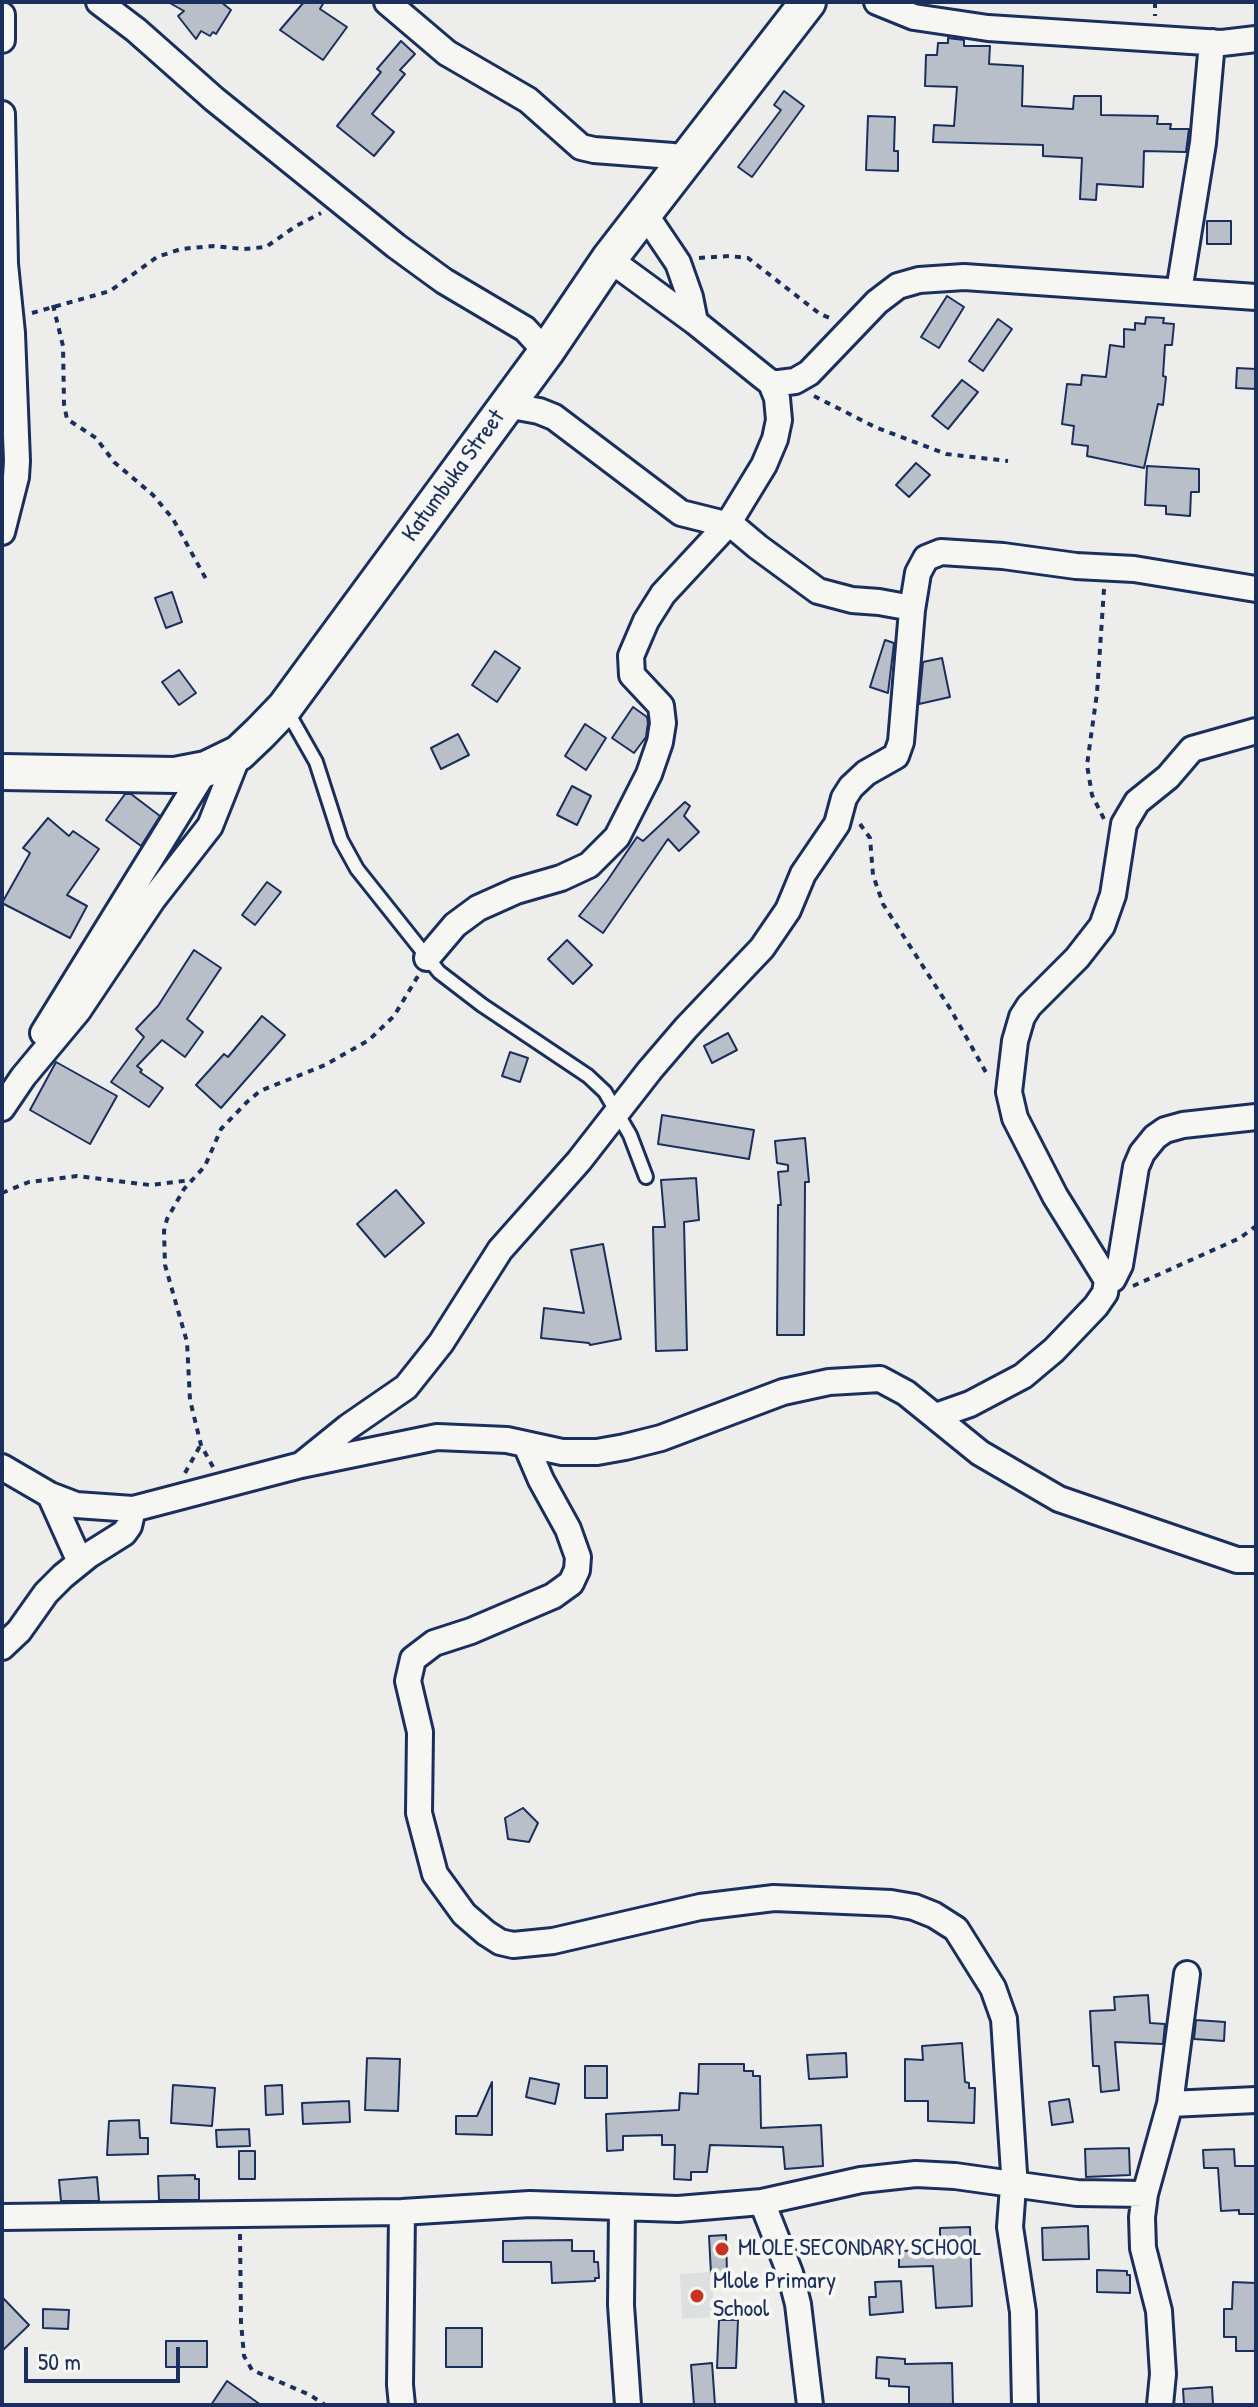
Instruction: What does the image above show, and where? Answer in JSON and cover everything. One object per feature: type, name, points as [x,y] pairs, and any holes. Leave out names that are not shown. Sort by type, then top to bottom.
[{"type":"main road","name":"Katumbuka Street","points":[[2,772],[175,775],[206,769],[239,753],[285,707],[546,352],[609,259],[805,3]]},
{"type":"street","points":[[99,2],[333,196],[444,281],[525,329],[546,352]]},
{"type":"street","points":[[387,2],[447,53],[528,100],[581,147],[673,156],[684,164]]},
{"type":"street","points":[[877,2],[914,17],[988,28],[1212,42],[1256,39]]},
{"type":"street","points":[[2,15],[2,40]]},
{"type":"street","points":[[1179,291],[1203,143],[1212,42]]},
{"type":"street","points":[[2,114],[5,264],[11,319],[17,461],[2,532]]},
{"type":"street","points":[[645,214],[678,263],[695,322]]},
{"type":"street","points":[[609,259],[779,382],[795,381],[809,373],[863,315],[886,294],[908,282],[964,277],[1256,297]]},
{"type":"street","points":[[427,958],[455,925],[478,908],[589,865],[617,837],[649,774],[663,723],[661,706],[632,675],[631,656],[646,621],[663,594],[728,524],[745,500],[775,439],[779,382]]},
{"type":"street","points":[[506,405],[539,411],[568,425],[681,513],[728,524],[818,591],[852,600],[912,608]]},
{"type":"street","points":[[301,1465],[348,1427],[406,1387],[441,1343],[500,1250],[579,1161],[686,1028],[762,948],[788,910],[803,874],[833,831],[851,787],[866,773],[894,758],[900,748],[912,608],[921,564],[929,556],[937,553],[1003,556],[1108,567],[1256,589]]},
{"type":"street","points":[[936,1416],[970,1404],[1023,1376],[1054,1350],[1105,1293],[1107,1280],[1041,1171],[1010,1106],[1009,1074],[1022,1017],[1102,926],[1113,895],[1124,824],[1137,802],[1168,777],[1187,753],[1200,746],[1237,739],[1256,731]]},
{"type":"street","points":[[2,1108],[23,1077],[78,1011],[153,899],[210,826],[239,753]]},
{"type":"street","points":[[2,1100],[206,769]]},
{"type":"street","points":[[1107,1280],[1113,1279],[1124,1249],[1136,1167],[1142,1153],[1155,1137],[1165,1130],[1183,1125],[1256,1117]]},
{"type":"street","points":[[2,1467],[50,1495],[76,1505],[133,1509],[301,1465],[437,1437],[507,1440],[562,1452],[597,1452],[661,1438],[762,1398],[829,1382],[884,1381],[906,1393],[980,1453],[1059,1499],[1237,1560],[1256,1560]]},
{"type":"street","points":[[526,1445],[575,1548],[578,1557],[574,1577],[562,1590],[535,1605],[434,1643],[413,1659],[408,1681],[420,1732],[419,1813],[435,1874],[464,1914],[500,1942],[513,1945],[553,1941],[700,1907],[774,1898],[891,1903],[914,1907],[956,1929],[983,1970],[1000,2004],[1006,2046],[1014,2185],[1010,2227],[1023,2312],[1025,2405]]},
{"type":"street","points":[[50,1495],[80,1562]]},
{"type":"street","points":[[2,1647],[19,1631],[46,1593],[80,1562],[124,1533],[133,1509]]},
{"type":"street","points":[[1160,2405],[1162,2347],[1159,2311],[1143,2248],[1142,2217],[1145,2194],[1170,2104],[1187,1974]]},
{"type":"street","points":[[1170,2104],[1256,2100]]},
{"type":"street","points":[[2,2217],[402,2212],[530,2204],[678,2209],[762,2202],[886,2176],[955,2176],[1077,2193],[1145,2194]]},
{"type":"street","points":[[762,2202],[786,2260],[798,2304],[810,2405]]},
{"type":"street","points":[[622,2208],[621,2305],[628,2405]]},
{"type":"street","points":[[402,2212],[402,2405]]},
{"type":"lane","points":[[285,707],[316,762],[348,856],[427,958],[453,984],[588,1076],[605,1092],[618,1111],[646,1177]]},
{"type":"path","points":[[11,319],[110,291],[157,257],[181,249],[266,247],[296,226],[326,211],[333,196]]},
{"type":"path","points":[[678,263],[742,256],[825,317],[863,315]]},
{"type":"path","points":[[53,305],[63,346],[67,419],[96,438],[114,462],[153,495],[173,519],[206,579]]},
{"type":"path","points":[[779,382],[875,427],[946,454],[1008,461]]},
{"type":"path","points":[[1108,567],[1104,581],[1097,693],[1087,753],[1087,774],[1097,806],[1111,831],[1120,840]]},
{"type":"path","points":[[842,809],[870,838],[876,886],[891,917],[951,1010],[997,1094],[1010,1106]]},
{"type":"path","points":[[234,1481],[225,1479],[214,1468],[201,1445],[189,1391],[187,1342],[165,1265],[164,1231],[167,1219],[184,1189],[205,1166],[221,1129],[260,1091],[325,1065],[377,1033],[404,1002],[427,958]]},
{"type":"path","points":[[2,1193],[29,1182],[77,1176],[150,1185],[193,1180]]},
{"type":"path","points":[[1096,1306],[1240,1238],[1256,1226]]},
{"type":"path","points":[[240,2215],[244,2356],[252,2370],[310,2395],[325,2405]]},
{"type":"shaded area","name":"Mlole Primary School","points":[[712,2272],[714,2317],[682,2319],[680,2274]]},
{"type":"building","points":[[168,2],[221,2],[231,10],[216,34],[213,32],[210,36],[201,31],[196,39],[178,16],[184,11]]},
{"type":"building","points":[[304,2],[324,2],[320,9],[347,27],[323,60],[280,30]]},
{"type":"building","points":[[948,38],[964,40],[964,46],[990,46],[989,64],[1023,66],[1022,106],[1073,109],[1074,96],[1101,96],[1101,115],[1158,116],[1157,124],[1171,124],[1170,129],[1189,129],[1186,152],[1144,151],[1143,187],[1097,184],[1096,200],[1080,199],[1082,158],[1043,156],[1043,145],[933,142],[934,125],[954,126],[957,87],[925,86],[926,55],[937,55],[938,43],[948,43]]},
{"type":"building","points":[[401,41],[415,54],[400,70],[405,74],[372,114],[394,132],[374,156],[337,126],[381,72],[377,69]]},
{"type":"building","points":[[784,91],[804,106],[752,177],[738,167],[781,110],[774,105]]},
{"type":"building","points":[[868,116],[895,117],[894,151],[898,151],[898,171],[866,170]]},
{"type":"building","points":[[1207,221],[1231,221],[1231,244],[1207,244]]},
{"type":"building","points":[[947,296],[964,307],[939,348],[921,337]]},
{"type":"building","points":[[1146,317],[1164,318],[1163,323],[1174,324],[1172,345],[1165,345],[1163,405],[1158,404],[1144,468],[1087,456],[1088,446],[1072,444],[1074,426],[1062,424],[1067,384],[1081,385],[1082,375],[1106,377],[1110,345],[1124,347],[1124,329],[1135,330],[1135,323],[1145,324]]},
{"type":"building","points":[[998,319],[1012,329],[983,371],[969,361]]},
{"type":"building","points":[[1237,368],[1256,369],[1256,389],[1236,388]]},
{"type":"building","points":[[962,380],[978,392],[948,429],[932,416]]},
{"type":"building","points":[[916,463],[930,475],[909,497],[896,485]]},
{"type":"building","points":[[1147,466],[1199,469],[1199,492],[1191,492],[1190,516],[1166,514],[1166,506],[1145,505]]},
{"type":"building","points":[[172,592],[182,622],[166,628],[155,598]]},
{"type":"building","points":[[885,640],[894,643],[888,693],[870,687]]},
{"type":"building","points":[[495,651],[520,668],[497,702],[472,685]]},
{"type":"building","points":[[942,658],[950,697],[919,704],[923,662]]},
{"type":"building","points":[[179,670],[196,693],[179,705],[162,682]]},
{"type":"building","points":[[633,707],[647,717],[648,723],[646,737],[634,753],[612,738]]},
{"type":"building","points":[[585,724],[606,738],[586,770],[565,756]]},
{"type":"building","points":[[458,734],[469,755],[441,769],[431,748]]},
{"type":"building","points":[[572,786],[591,796],[577,825],[557,815]]},
{"type":"building","points":[[125,794],[131,794],[160,816],[141,846],[106,820]]},
{"type":"building","points":[[685,802],[690,806],[684,816],[699,832],[679,851],[668,839],[603,933],[579,916],[637,837],[643,841]]},
{"type":"building","points":[[48,818],[69,836],[73,831],[99,849],[67,895],[87,906],[70,938],[2,903],[30,853],[23,848]]},
{"type":"building","points":[[267,882],[281,892],[255,925],[242,915]]},
{"type":"building","points":[[567,940],[592,965],[573,984],[548,959]]},
{"type":"building","points":[[194,950],[221,968],[187,1019],[203,1032],[185,1057],[162,1040],[137,1066],[142,1070],[140,1072],[163,1088],[149,1107],[111,1082],[144,1037],[136,1029],[158,1006]]},
{"type":"building","points":[[262,1016],[285,1035],[221,1108],[196,1085],[224,1054],[228,1057]]},
{"type":"building","points":[[728,1033],[737,1050],[712,1063],[704,1046]]},
{"type":"building","points":[[510,1052],[528,1058],[520,1082],[502,1076]]},
{"type":"building","points":[[56,1062],[117,1096],[90,1144],[30,1110]]},
{"type":"building","points":[[662,1115],[754,1130],[749,1159],[658,1144]]},
{"type":"building","points":[[805,1138],[809,1182],[805,1182],[804,1335],[777,1335],[778,1205],[781,1205],[778,1172],[788,1171],[788,1165],[777,1163],[775,1141]]},
{"type":"building","points":[[696,1178],[699,1220],[684,1222],[687,1350],[656,1351],[653,1227],[665,1227],[661,1180]]},
{"type":"building","points":[[396,1190],[424,1223],[385,1257],[357,1224]]},
{"type":"building","points":[[603,1244],[621,1339],[590,1345],[541,1338],[544,1308],[584,1313],[571,1250]]},
{"type":"building","points":[[523,1808],[538,1823],[529,1842],[508,1839],[505,1818]]},
{"type":"building","points":[[1148,1995],[1150,2023],[1165,2024],[1163,2044],[1115,2042],[1119,2090],[1101,2092],[1099,2066],[1093,2066],[1090,2011],[1115,2010],[1114,1997]]},
{"type":"building","points":[[1196,2020],[1225,2022],[1224,2041],[1194,2039]]},
{"type":"building","points":[[962,2043],[965,2082],[969,2083],[969,2088],[975,2088],[974,2123],[928,2121],[928,2101],[905,2101],[905,2059],[923,2060],[922,2046]]},
{"type":"building","points":[[846,2053],[847,2077],[809,2079],[807,2055]]},
{"type":"building","points":[[367,2058],[400,2059],[398,2111],[365,2110]]},
{"type":"building","points":[[699,2064],[744,2064],[744,2071],[753,2071],[753,2076],[760,2076],[761,2128],[821,2125],[823,2166],[785,2169],[783,2147],[710,2145],[707,2172],[691,2172],[691,2180],[674,2179],[675,2145],[662,2145],[662,2135],[623,2136],[623,2150],[607,2151],[606,2114],[679,2110],[680,2093],[698,2094]]},
{"type":"building","points":[[585,2066],[607,2066],[607,2098],[585,2098]]},
{"type":"building","points":[[530,2078],[559,2084],[555,2104],[526,2097]]},
{"type":"building","points":[[492,2082],[492,2135],[456,2134],[456,2116],[477,2116]]},
{"type":"building","points":[[173,2085],[215,2088],[212,2126],[171,2123]]},
{"type":"building","points":[[282,2085],[283,2114],[266,2115],[265,2086]]},
{"type":"building","points":[[1069,2099],[1073,2122],[1052,2125],[1049,2102]]},
{"type":"building","points":[[349,2101],[350,2122],[303,2124],[302,2103]]},
{"type":"building","points":[[139,2120],[140,2138],[148,2138],[148,2154],[107,2155],[109,2121]]},
{"type":"building","points":[[249,2129],[250,2146],[217,2147],[216,2130]]},
{"type":"building","points":[[1129,2148],[1130,2175],[1086,2177],[1085,2149]]},
{"type":"building","points":[[1234,2149],[1235,2166],[1256,2166],[1256,2214],[1239,2214],[1239,2210],[1221,2211],[1218,2168],[1204,2168],[1203,2150]]},
{"type":"building","points":[[239,2151],[255,2151],[255,2179],[239,2179]]},
{"type":"building","points":[[195,2175],[195,2179],[199,2179],[199,2200],[159,2200],[158,2176]]},
{"type":"building","points":[[97,2177],[99,2201],[61,2201],[59,2180]]},
{"type":"building","points":[[1088,2226],[1089,2259],[1043,2260],[1042,2228]]},
{"type":"building","points":[[970,2227],[972,2306],[936,2308],[933,2266],[899,2267],[899,2251],[940,2250],[940,2228]]},
{"type":"building","name":"MLOLE SECONDARY SCHOOL","points":[[726,2235],[727,2273],[711,2274],[709,2236]]},
{"type":"building","points":[[572,2240],[572,2251],[594,2251],[599,2278],[595,2281],[552,2283],[551,2262],[503,2262],[503,2241]]},
{"type":"building","points":[[1097,2270],[1127,2271],[1130,2275],[1130,2293],[1097,2292]]},
{"type":"building","points":[[901,2281],[903,2312],[870,2315],[869,2297],[876,2297],[875,2282]]},
{"type":"building","points":[[1233,2282],[1256,2283],[1256,2351],[1236,2351],[1236,2337],[1224,2337],[1224,2309],[1232,2309]]},
{"type":"building","points":[[2,2297],[29,2325],[2,2351]]},
{"type":"building","points":[[43,2309],[69,2310],[68,2329],[43,2328]]},
{"type":"building","points":[[719,2320],[738,2320],[736,2368],[717,2368]]},
{"type":"building","points":[[446,2328],[482,2328],[482,2367],[446,2367]]},
{"type":"building","points":[[166,2341],[207,2341],[207,2367],[166,2367]]},
{"type":"building","points":[[877,2357],[905,2359],[905,2364],[952,2363],[953,2405],[909,2405],[909,2387],[889,2386],[889,2379],[876,2378]]},
{"type":"building","points":[[712,2363],[715,2405],[694,2405],[691,2365]]},
{"type":"building","points":[[227,2381],[261,2405],[211,2405]]},
{"type":"building","points":[[1212,2387],[1213,2405],[1184,2405],[1183,2389]]},
{"type":"place","name":"MLOLE SECONDARY SCHOOL","points":[[722,2249]]},
{"type":"place","name":"Mlole Primary School","points":[[697,2296]]}]
